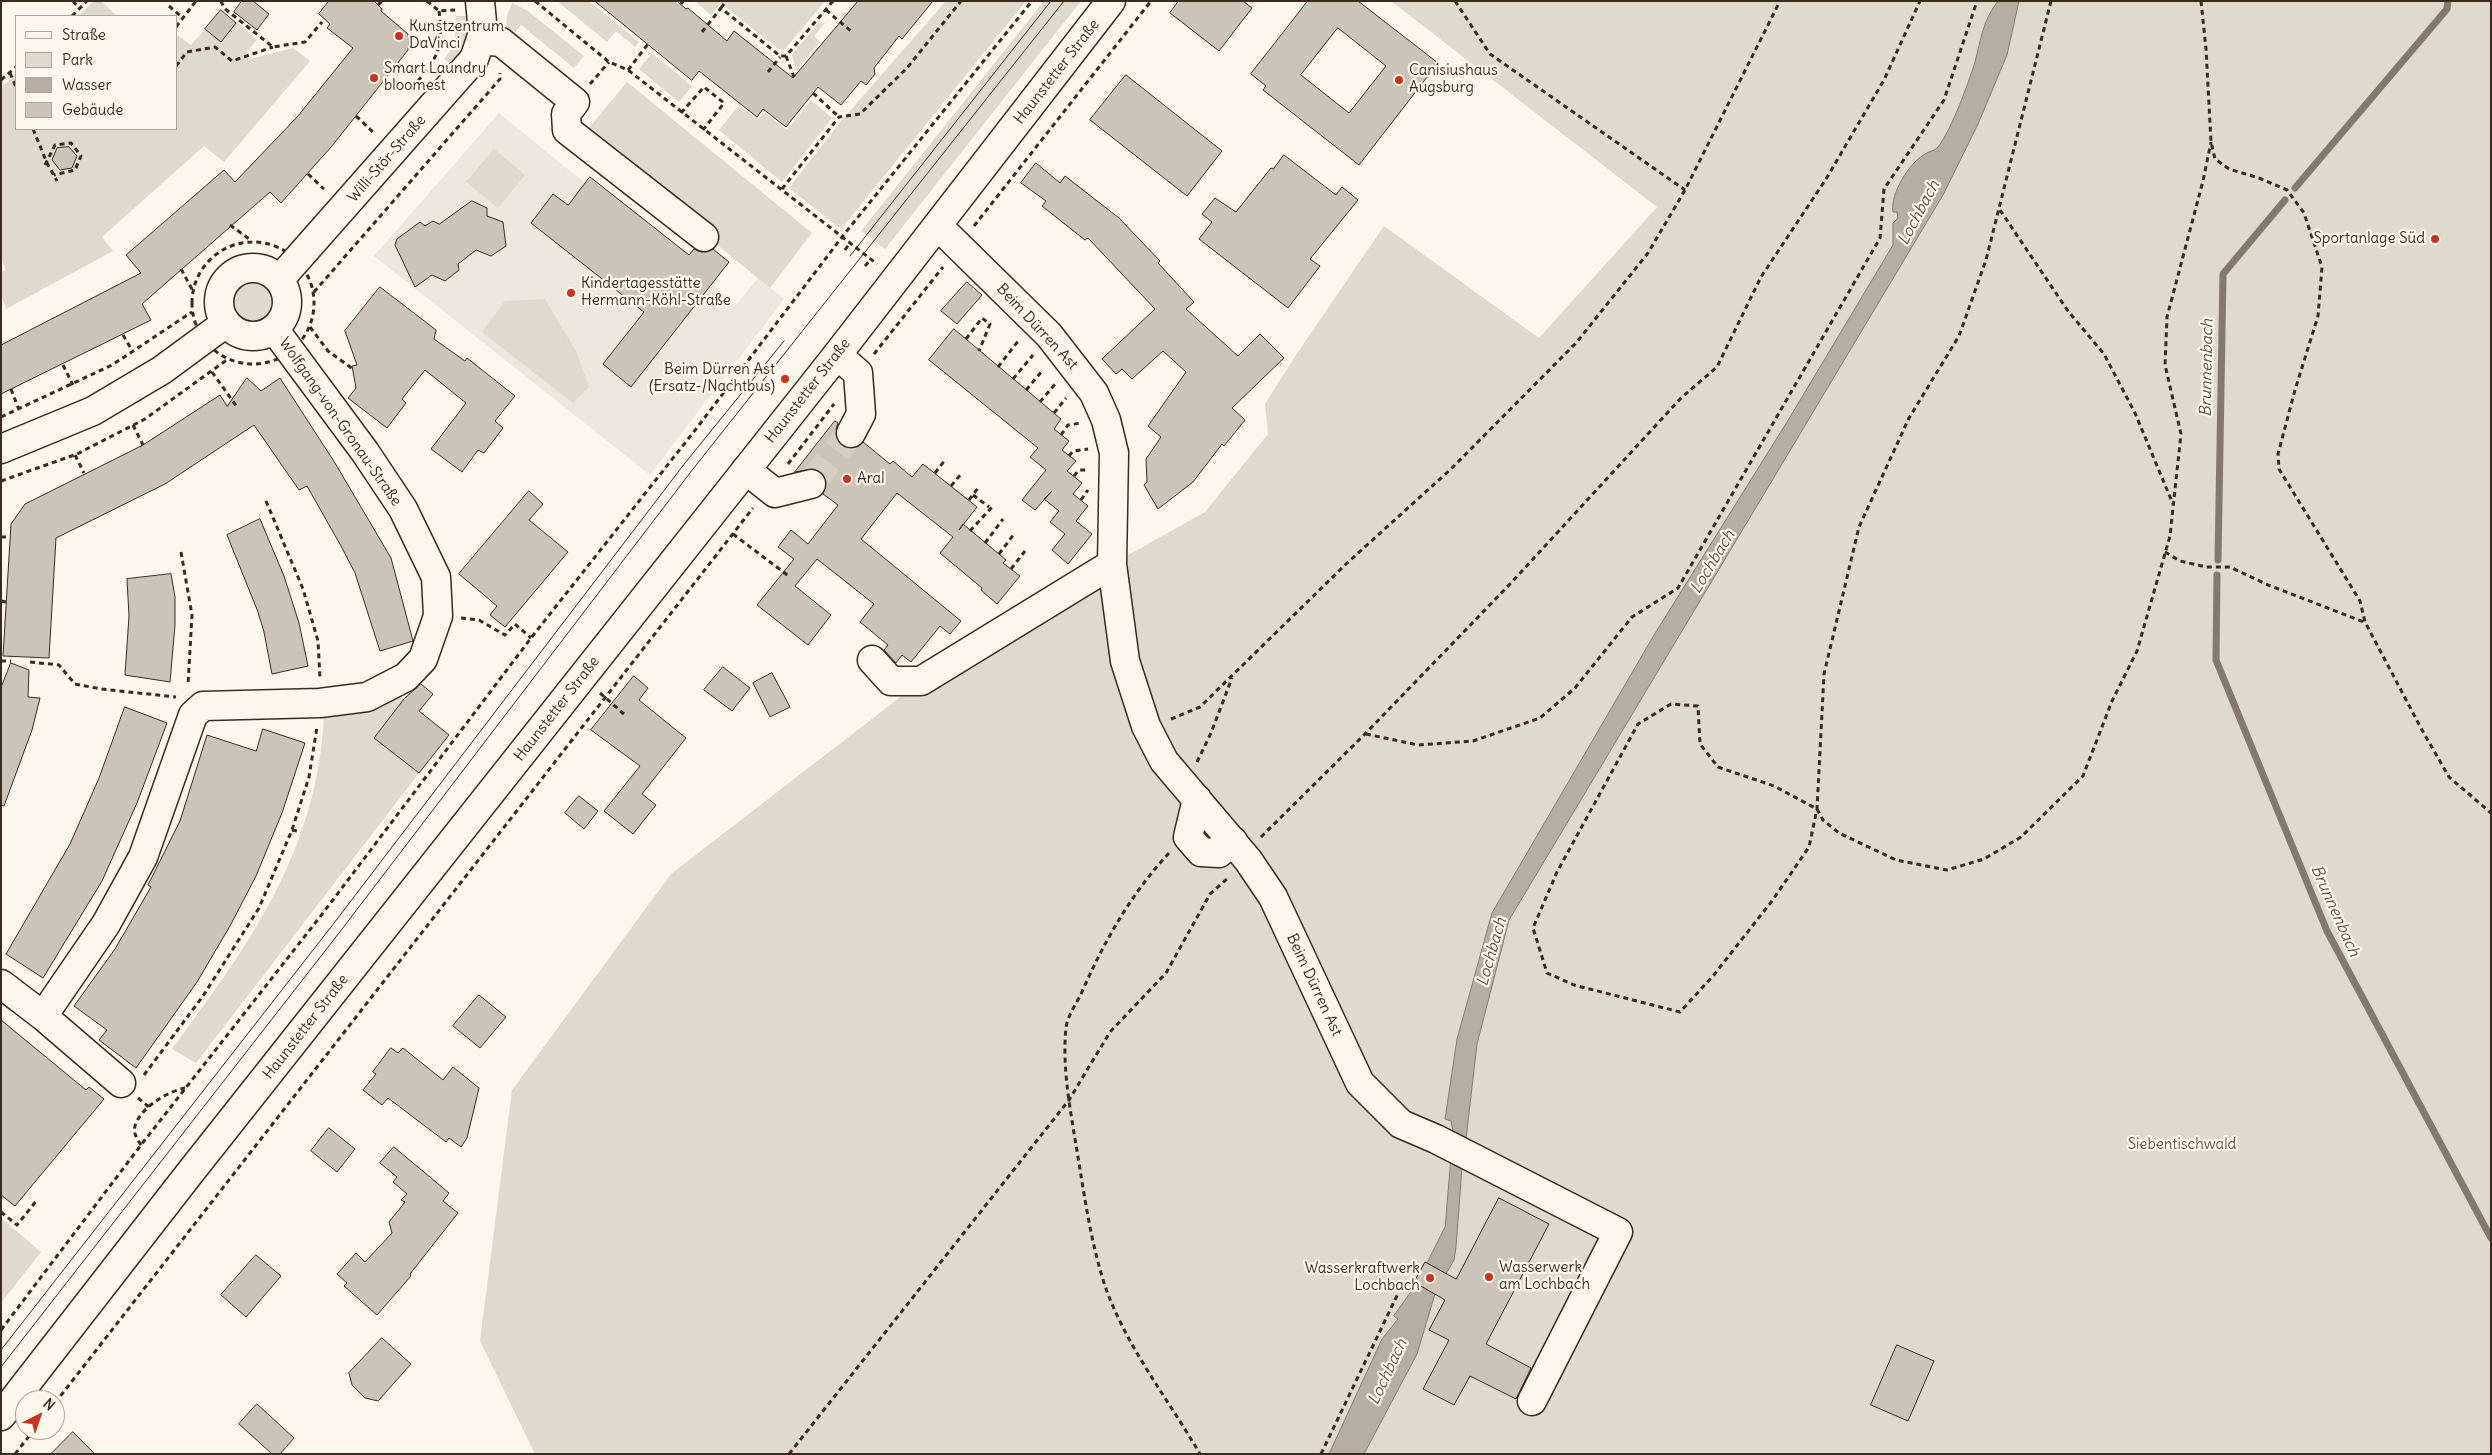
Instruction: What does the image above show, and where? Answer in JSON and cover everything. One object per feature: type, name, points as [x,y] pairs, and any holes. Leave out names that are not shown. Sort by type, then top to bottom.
[{"type":"street","name":"Willi-Stör-Straße","points":[[279,280],[298,261],[491,41],[483,33],[480,1]]},
{"type":"street","name":"Haunstetter Straße","points":[[1,1416],[189,1174],[837,355],[1111,1]]},
{"type":"street","points":[[491,41],[575,102],[566,114],[567,130],[704,237]]},
{"type":"street","name":"Beim Dürren Ast","points":[[938,226],[1042,328],[1094,393],[1106,420],[1114,453],[1112,564],[1125,661],[1146,726],[1164,761],[1240,850],[1273,897],[1360,1083],[1401,1124],[1436,1139],[1618,1232],[1532,1401]]},
{"type":"street","points":[[247,268],[259,268],[270,272],[279,280],[284,290],[287,306],[281,321],[274,329],[265,334],[243,335],[226,323],[220,313],[218,301],[221,289],[236,272],[247,268]]},
{"type":"street","points":[[1,449],[93,411],[162,370],[226,323]]},
{"type":"street","name":"Wolfgang-von-Gronau-Straße","points":[[43,1016],[106,924],[143,858],[193,715],[203,706],[320,703],[367,697],[406,676],[423,659],[438,616],[436,577],[403,509],[365,452],[274,329]]},
{"type":"street","points":[[837,355],[858,373],[861,414],[851,433]]},
{"type":"street","points":[[746,470],[775,493],[811,484]]},
{"type":"street","points":[[872,660],[891,681],[921,681],[1112,564]]},
{"type":"street","points":[[1191,792],[1188,836],[1201,852],[1219,853],[1240,850]]},
{"type":"street","points":[[1,984],[133,1079]]},
{"type":"path","points":[[72,1],[80,9]]},
{"type":"path","points":[[73,15],[87,1]]},
{"type":"path","points":[[178,25],[196,1]]},
{"type":"path","points":[[221,1],[224,8],[273,47]]},
{"type":"path","points":[[378,5],[382,1]]},
{"type":"path","points":[[535,1],[609,62],[628,70],[681,114],[782,189],[842,237]]},
{"type":"path","points":[[702,32],[726,1]]},
{"type":"path","points":[[721,8],[780,56],[786,56],[833,1]]},
{"type":"path","points":[[782,189],[839,117],[860,114],[907,68],[961,1]]},
{"type":"path","points":[[1,1330],[185,1088],[323,913],[531,638],[735,379],[842,237],[1032,1]]},
{"type":"path","name":"Haunstetter Straße","points":[[858,373],[920,298],[959,245],[1151,1]]},
{"type":"path","points":[[1455,1],[1490,54],[1685,190]]},
{"type":"path","points":[[1146,726],[1169,720],[1200,707],[1346,564],[1451,468],[1576,343],[1648,253],[1685,190],[1780,1]]},
{"type":"path","points":[[788,1454],[1069,1100],[1110,1032],[1166,973],[1210,894],[1240,850],[1260,838],[1365,734],[1511,583],[1681,398],[1717,367],[1761,278],[1826,179],[1884,80],[1920,1]]},
{"type":"path","points":[[1365,734],[1418,745],[1473,741],[1540,718],[1575,688],[1632,617],[1678,588],[1880,238],[1884,189],[1944,100],[1977,1]]},
{"type":"path","points":[[2051,1],[1986,260],[1959,336],[1909,418],[1858,528],[1824,674],[1817,809],[1810,847],[1772,901],[1713,976],[1680,1012],[1574,985],[1547,972],[1533,928],[1556,872],[1638,724],[1671,704],[1698,706],[1700,744],[1718,766],[1774,786],[1817,809],[1823,820],[1839,832],[1896,860],[1947,870],[1984,859],[2021,836],[2083,776],[2112,701],[2138,651],[2170,536],[2181,434],[2165,365],[2167,317],[2203,181],[2211,142]]},
{"type":"path","points":[[2201,1],[2211,142],[2215,159],[2229,169],[2259,178],[2287,190],[2304,213],[2322,267],[2318,316],[2278,454],[2279,469],[2360,601],[2365,622],[2449,777],[2491,814]]},
{"type":"path","points":[[169,6],[184,18]]},
{"type":"path","points":[[826,10],[852,32]]},
{"type":"path","points":[[409,91],[433,63],[442,36],[439,11]]},
{"type":"path","points":[[178,63],[187,52],[215,47],[232,61],[273,47],[305,42],[322,22]]},
{"type":"path","points":[[314,293],[500,79],[491,41]]},
{"type":"path","points":[[628,70],[648,44]]},
{"type":"path","points":[[768,72],[780,56]]},
{"type":"path","points":[[786,56],[794,77]]},
{"type":"path","points":[[1,80],[15,69]]},
{"type":"path","points":[[10,73],[15,85]]},
{"type":"path","points":[[681,114],[704,87],[724,103],[703,130]]},
{"type":"path","points":[[813,93],[839,117]]},
{"type":"path","points":[[356,116],[374,133]]},
{"type":"path","points":[[368,140],[380,126]]},
{"type":"path","points":[[33,130],[46,164],[57,181]]},
{"type":"path","points":[[46,164],[54,145],[71,144],[81,156],[75,170],[54,176]]},
{"type":"path","points":[[308,174],[324,190]]},
{"type":"path","points":[[318,196],[331,182]]},
{"type":"path","points":[[1999,209],[2068,311],[2104,354],[2135,413],[2173,505]]},
{"type":"path","points":[[230,225],[252,241]]},
{"type":"path","points":[[275,246],[282,238]]},
{"type":"path","points":[[252,241],[275,246],[298,261],[306,270],[314,293],[315,304],[310,327],[305,336],[290,352],[267,363],[241,363],[219,354],[204,339],[192,312],[193,291],[198,275],[207,262],[220,251],[235,244],[252,241]]},
{"type":"path","points":[[845,250],[850,243]]},
{"type":"path","points":[[865,266],[871,259]]},
{"type":"path","points":[[181,269],[193,291]]},
{"type":"path","points":[[1,418],[73,385],[132,352],[192,312]]},
{"type":"path","points":[[966,339],[982,318],[990,324],[980,351]]},
{"type":"path","points":[[310,327],[328,351],[353,370]]},
{"type":"path","points":[[998,367],[1042,328]]},
{"type":"path","points":[[1012,379],[1042,328]]},
{"type":"path","points":[[123,335],[132,352]]},
{"type":"path","points":[[63,366],[73,385]]},
{"type":"path","points":[[212,372],[237,407]]},
{"type":"path","points":[[11,389],[20,410]]},
{"type":"path","name":"Haunstetter Straße","points":[[64,1390],[834,403]]},
{"type":"path","points":[[133,425],[143,445]]},
{"type":"path","points":[[75,455],[84,473]]},
{"type":"path","points":[[935,473],[945,460]]},
{"type":"path","points":[[951,486],[961,474]]},
{"type":"path","points":[[968,500],[978,488]]},
{"type":"path","points":[[970,531],[991,506],[973,494]]},
{"type":"path","points":[[133,1079],[203,996],[259,908],[292,830],[309,777],[320,703],[318,641],[303,589],[266,501]]},
{"type":"path","points":[[984,543],[1003,519]]},
{"type":"path","points":[[733,534],[790,577]]},
{"type":"path","points":[[998,554],[1014,534]]},
{"type":"path","points":[[1,536],[10,537]]},
{"type":"path","points":[[181,552],[192,615],[188,688]]},
{"type":"path","points":[[1011,569],[1025,552]]},
{"type":"path","points":[[2165,552],[2180,561],[2206,567],[2230,567],[2268,585],[2365,622]]},
{"type":"path","points":[[1,601],[6,602]]},
{"type":"path","points":[[438,616],[478,620],[505,635],[515,624],[531,638]]},
{"type":"path","points":[[1,660],[11,661]]},
{"type":"path","points":[[30,662],[59,665],[75,684],[101,689],[178,697]]},
{"type":"path","points":[[1191,792],[1233,676]]},
{"type":"path","points":[[582,678],[624,714]]},
{"type":"path","points":[[292,830],[301,832]]},
{"type":"path","points":[[1188,836],[1178,843],[1144,880],[1114,925],[1066,1027],[1069,1100],[1092,1243],[1106,1287],[1127,1334],[1200,1454]]},
{"type":"path","points":[[141,1145],[135,1135],[135,1125],[165,1094],[185,1088]]},
{"type":"path","points":[[1,1212],[17,1225],[37,1200]]},
{"type":"path","points":[[1321,1454],[1404,1281]]},
{"type":"path","points":[[15,1454],[26,1440]]},
{"type":"shaded area","name":"Kindertagesstätte Hermann-Köhl-Straße","points":[[499,113],[585,183],[590,177],[689,255],[700,240],[729,262],[712,285],[736,305],[758,278],[784,299],[650,475],[374,256]]},
{"type":"green space","points":[[94,1],[101,1],[116,15],[79,15]]},
{"type":"green space","points":[[557,1],[589,1],[639,42],[635,47],[616,31],[607,42]]},
{"type":"green space","points":[[695,1],[825,1],[785,49],[778,49],[721,3],[711,15]]},
{"type":"green space","points":[[946,1],[1026,1],[841,229],[789,188],[842,120]]},
{"type":"green space","points":[[1044,1],[1081,1],[885,249],[861,231]]},
{"type":"green space","name":"Siebentischwald","points":[[1391,1],[2491,1],[2491,1454],[1364,1454],[1417,1354],[1435,1294],[1394,1316],[1398,1319],[1382,1339],[1329,1454],[535,1454],[480,1341],[512,1090],[671,874],[921,681],[1112,564],[1205,512],[1268,434],[1265,404],[1384,226],[1539,338],[1657,207]],"holes":[[[1683,628],[1509,920],[1477,1044],[1466,1138],[1453,1131],[1451,1121],[1445,1118],[1457,1039],[1492,913],[1654,635]],[[1451,1162],[1462,1168],[1454,1260],[1427,1263],[1445,1227]]]},
{"type":"green space","points":[[512,3],[528,11],[584,56],[574,68],[521,25],[505,45],[507,15]]},
{"type":"green space","points":[[456,16],[472,16],[466,51],[452,66],[444,59],[454,45]]},
{"type":"green space","points":[[237,22],[257,40],[245,54],[250,59],[293,48],[310,61],[224,162],[204,146],[102,237],[113,251],[6,309],[1,294],[1,272],[6,270],[1,257],[1,88],[15,75],[15,130],[178,130],[178,35],[191,45],[205,29],[221,42]]},
{"type":"green space","points":[[818,23],[825,23],[814,36],[820,42],[796,71],[792,55]]},
{"type":"green space","points":[[652,53],[692,86],[679,102],[639,69]]},
{"type":"green space","points":[[627,82],[812,233],[770,288],[583,135]]},
{"type":"green space","points":[[811,100],[832,118],[782,182],[719,130],[739,105],[758,120],[764,112],[787,130]]},
{"type":"green space","points":[[494,149],[525,175],[498,208],[466,182]]},
{"type":"green space","points":[[248,278],[258,278],[270,285],[277,297],[277,307],[270,319],[258,326],[248,326],[240,322],[233,315],[229,307],[229,297],[233,289],[240,282]]},
{"type":"green space","points":[[545,299],[577,353],[589,387],[573,403],[482,332],[505,301]]},
{"type":"green space","points":[[399,693],[404,699],[374,738],[419,773],[196,1063],[172,1049],[228,972],[275,894],[293,853],[308,810],[319,765],[324,716]]},
{"type":"green space","points":[[1,1218],[41,1252],[1,1303]]},
{"type":"water","name":"Lochbach","points":[[1998,1],[2019,1],[2007,55],[1978,124],[1943,195],[1509,920],[1477,1044],[1466,1139],[1453,1131],[1451,1121],[1445,1119],[1457,1039],[1492,913],[1654,635],[1787,422],[1893,245],[1893,223],[1898,218],[1897,212],[1893,212],[1894,197],[1902,180],[1913,164],[1925,154],[1937,148],[1949,129],[1968,82],[1989,15]]},
{"type":"water","points":[[1451,1161],[1462,1167],[1456,1247],[1454,1260],[1446,1274],[1427,1263],[1445,1227]]},
{"type":"water","name":"Lochbach","points":[[1417,1284],[1435,1294],[1417,1354],[1364,1454],[1329,1454],[1382,1339],[1398,1319],[1394,1316]]},
{"type":"building","points":[[242,1],[253,1],[269,14],[257,30],[234,12]]},
{"type":"building","points":[[329,1],[374,1],[382,9],[381,11],[408,34],[409,41],[408,50],[332,146],[281,203],[270,192],[142,304],[151,320],[1,394],[1,345],[141,273],[126,255],[224,170],[235,182],[298,116],[353,48],[327,28],[330,24],[319,14]]},
{"type":"building","points":[[595,1],[677,1],[727,41],[734,31],[793,78],[858,1],[933,1],[902,39],[899,36],[874,68],[875,74],[866,85],[861,81],[841,105],[818,87],[786,127],[763,109],[757,117],[699,71],[692,80]]},
{"type":"building","points":[[1179,1],[1243,1],[1252,8],[1219,51],[1170,13]]},
{"type":"building","name":"Canisiushaus Augsburg","points":[[1308,1],[1358,1],[1438,63],[1359,165],[1263,90],[1266,86],[1251,74]],"holes":[[[1338,28],[1386,66],[1349,113],[1301,75]]]},
{"type":"building","points":[[221,10],[236,23],[221,42],[205,29]]},
{"type":"building","points":[[1126,75],[1222,151],[1187,196],[1090,120]]},
{"type":"building","points":[[69,147],[77,156],[72,168],[60,170],[52,160],[57,148]]},
{"type":"building","points":[[1284,155],[1336,195],[1342,187],[1358,200],[1310,259],[1320,266],[1288,308],[1199,239],[1212,222],[1202,214],[1215,198],[1236,212],[1271,168],[1273,169]]},
{"type":"building","points":[[1036,163],[1060,183],[1065,176],[1119,218],[1160,261],[1158,263],[1194,302],[1186,309],[1238,356],[1260,334],[1284,358],[1232,408],[1245,420],[1224,446],[1222,444],[1193,482],[1158,509],[1144,485],[1147,482],[1146,459],[1161,437],[1148,426],[1186,372],[1163,351],[1132,379],[1122,369],[1116,374],[1102,359],[1155,309],[1088,238],[1085,240],[1042,206],[1046,201],[1021,183]]},
{"type":"building","points":[[590,177],[689,255],[694,249],[702,252],[713,249],[729,262],[631,387],[603,364],[644,312],[531,223],[553,194],[568,205]]},
{"type":"building","points":[[472,201],[487,208],[487,216],[503,222],[506,246],[491,256],[476,250],[458,264],[459,270],[445,281],[432,275],[415,287],[395,245],[397,239],[420,222],[425,226],[433,221],[439,224]]},
{"type":"building","points":[[967,282],[982,295],[957,324],[941,311]]},
{"type":"building","points":[[380,287],[436,330],[434,339],[465,361],[467,358],[515,396],[495,421],[503,428],[484,453],[478,450],[462,472],[431,449],[466,403],[425,370],[402,399],[406,403],[387,428],[348,398],[356,388],[352,366],[357,365],[345,331]]},
{"type":"building","points":[[954,329],[1061,419],[1054,429],[1069,441],[1062,450],[1076,461],[1067,471],[1082,483],[1073,494],[1088,506],[1076,521],[1092,534],[1068,564],[1052,550],[1065,534],[1050,522],[1059,511],[1044,499],[1035,510],[1022,500],[1046,470],[1030,457],[1038,448],[929,360]]},
{"type":"building","points":[[247,378],[261,391],[280,378],[335,463],[391,558],[413,641],[380,651],[355,573],[341,546],[307,486],[299,490],[254,425],[165,484],[56,538],[49,658],[3,656],[11,524],[25,504],[143,445],[220,395],[227,406]]},
{"type":"building","points":[[835,421],[838,423],[835,433],[843,447],[852,449],[863,442],[890,464],[893,461],[912,477],[923,464],[977,507],[963,524],[1006,560],[1003,563],[1020,576],[997,604],[981,590],[982,588],[940,553],[953,537],[897,493],[861,539],[961,621],[950,634],[940,626],[911,662],[902,655],[896,663],[884,650],[888,645],[860,622],[874,604],[817,559],[795,586],[831,615],[808,645],[757,605],[794,559],[778,547],[791,530],[808,544],[838,505],[823,494],[826,481],[822,473],[815,469],[795,472]]},
{"type":"building","points":[[529,491],[543,504],[529,520],[568,552],[505,627],[490,615],[497,606],[459,574]]},
{"type":"building","points":[[260,519],[284,576],[299,623],[308,666],[272,674],[258,612],[227,535]]},
{"type":"building","points":[[171,574],[175,597],[175,625],[170,682],[125,675],[129,616],[127,579]]},
{"type":"building","points":[[11,663],[29,670],[28,697],[40,698],[32,730],[4,806],[1,805],[1,688]]},
{"type":"building","points":[[723,667],[750,688],[732,711],[704,690]]},
{"type":"building","points":[[772,673],[790,707],[770,717],[753,683]]},
{"type":"building","points":[[634,676],[648,688],[639,700],[686,738],[642,794],[656,805],[633,834],[604,811],[640,766],[591,730]]},
{"type":"building","points":[[421,684],[433,694],[419,711],[449,735],[419,773],[374,738],[404,699]]},
{"type":"building","points":[[125,707],[167,723],[137,803],[102,881],[43,978],[6,954],[70,844],[99,778]]},
{"type":"building","points":[[263,729],[305,743],[282,813],[256,876],[230,926],[197,982],[136,1068],[99,1040],[107,1030],[74,1006],[115,949],[151,887],[148,885],[180,821],[207,735],[256,751]]},
{"type":"building","points":[[579,796],[598,811],[584,829],[565,813]]},
{"type":"building","points":[[479,995],[506,1017],[480,1048],[453,1026]]},
{"type":"building","points":[[1,1020],[86,1090],[89,1087],[104,1099],[15,1206],[1,1195]]},
{"type":"building","points":[[391,1048],[398,1053],[403,1048],[443,1080],[453,1067],[479,1088],[467,1138],[461,1147],[449,1138],[446,1142],[388,1098],[382,1105],[363,1090],[376,1074],[373,1072]]},
{"type":"building","points":[[329,1128],[355,1149],[337,1172],[311,1151]]},
{"type":"building","points":[[394,1147],[449,1193],[443,1201],[458,1213],[410,1274],[411,1276],[377,1315],[344,1286],[347,1283],[337,1274],[356,1253],[365,1262],[392,1233],[389,1222],[405,1202],[401,1200],[407,1194],[393,1182],[397,1177],[380,1163]]},
{"type":"building","name":"Wasserwerk am Lochbach","points":[[1499,1198],[1549,1224],[1486,1344],[1531,1368],[1516,1399],[1470,1376],[1454,1405],[1423,1389],[1449,1340],[1429,1330],[1445,1300],[1414,1282],[1425,1262],[1456,1279]]},
{"type":"building","points":[[256,1255],[281,1276],[246,1317],[221,1295]]},
{"type":"building","points":[[382,1338],[411,1364],[378,1401],[365,1398],[352,1385],[349,1373]]},
{"type":"building","points":[[1897,1345],[1934,1361],[1908,1421],[1871,1405]]},
{"type":"building","points":[[257,1404],[294,1438],[280,1454],[272,1454],[239,1424]]},
{"type":"building","points":[[73,1432],[95,1454],[51,1454]]},
{"type":"waterway","name":"Brunnenbach","points":[[2295,188],[2447,9],[2448,1]]},
{"type":"waterway","name":"Brunnenbach","points":[[2218,560],[2223,274],[2285,200]]},
{"type":"waterway","name":"Brunnenbach","points":[[2217,575],[2216,660],[2327,931],[2491,1238]]},
{"type":"tunnel","points":[[811,484],[851,433]]},
{"type":"tram line","points":[[850,256],[1051,1]]},
{"type":"tram line","points":[[1,1367],[339,933],[693,469],[1064,1]]},
{"type":"tram line","points":[[1,1350],[331,927],[685,463],[784,341]]},
{"type":"place","name":"Kunstzentrum DaVinci","points":[[399,36]]},
{"type":"place","name":"Smart Laundry bloomest","points":[[374,78]]},
{"type":"place","name":"Canisiushaus Augsburg","points":[[1399,80]]},
{"type":"place","name":"Sportanlage Süd","points":[[2435,239]]},
{"type":"place","name":"Kindertagesstätte Hermann-Köhl-Straße","points":[[571,293]]},
{"type":"place","name":"Beim Dürren Ast (Ersatz-/Nachtbus)","points":[[785,379]]},
{"type":"place","name":"Aral","points":[[847,479]]},
{"type":"place","name":"Wasserwerk am Lochbach","points":[[1489,1277]]},
{"type":"place","name":"Wasserkraftwerk Lochbach","points":[[1430,1278]]}]
